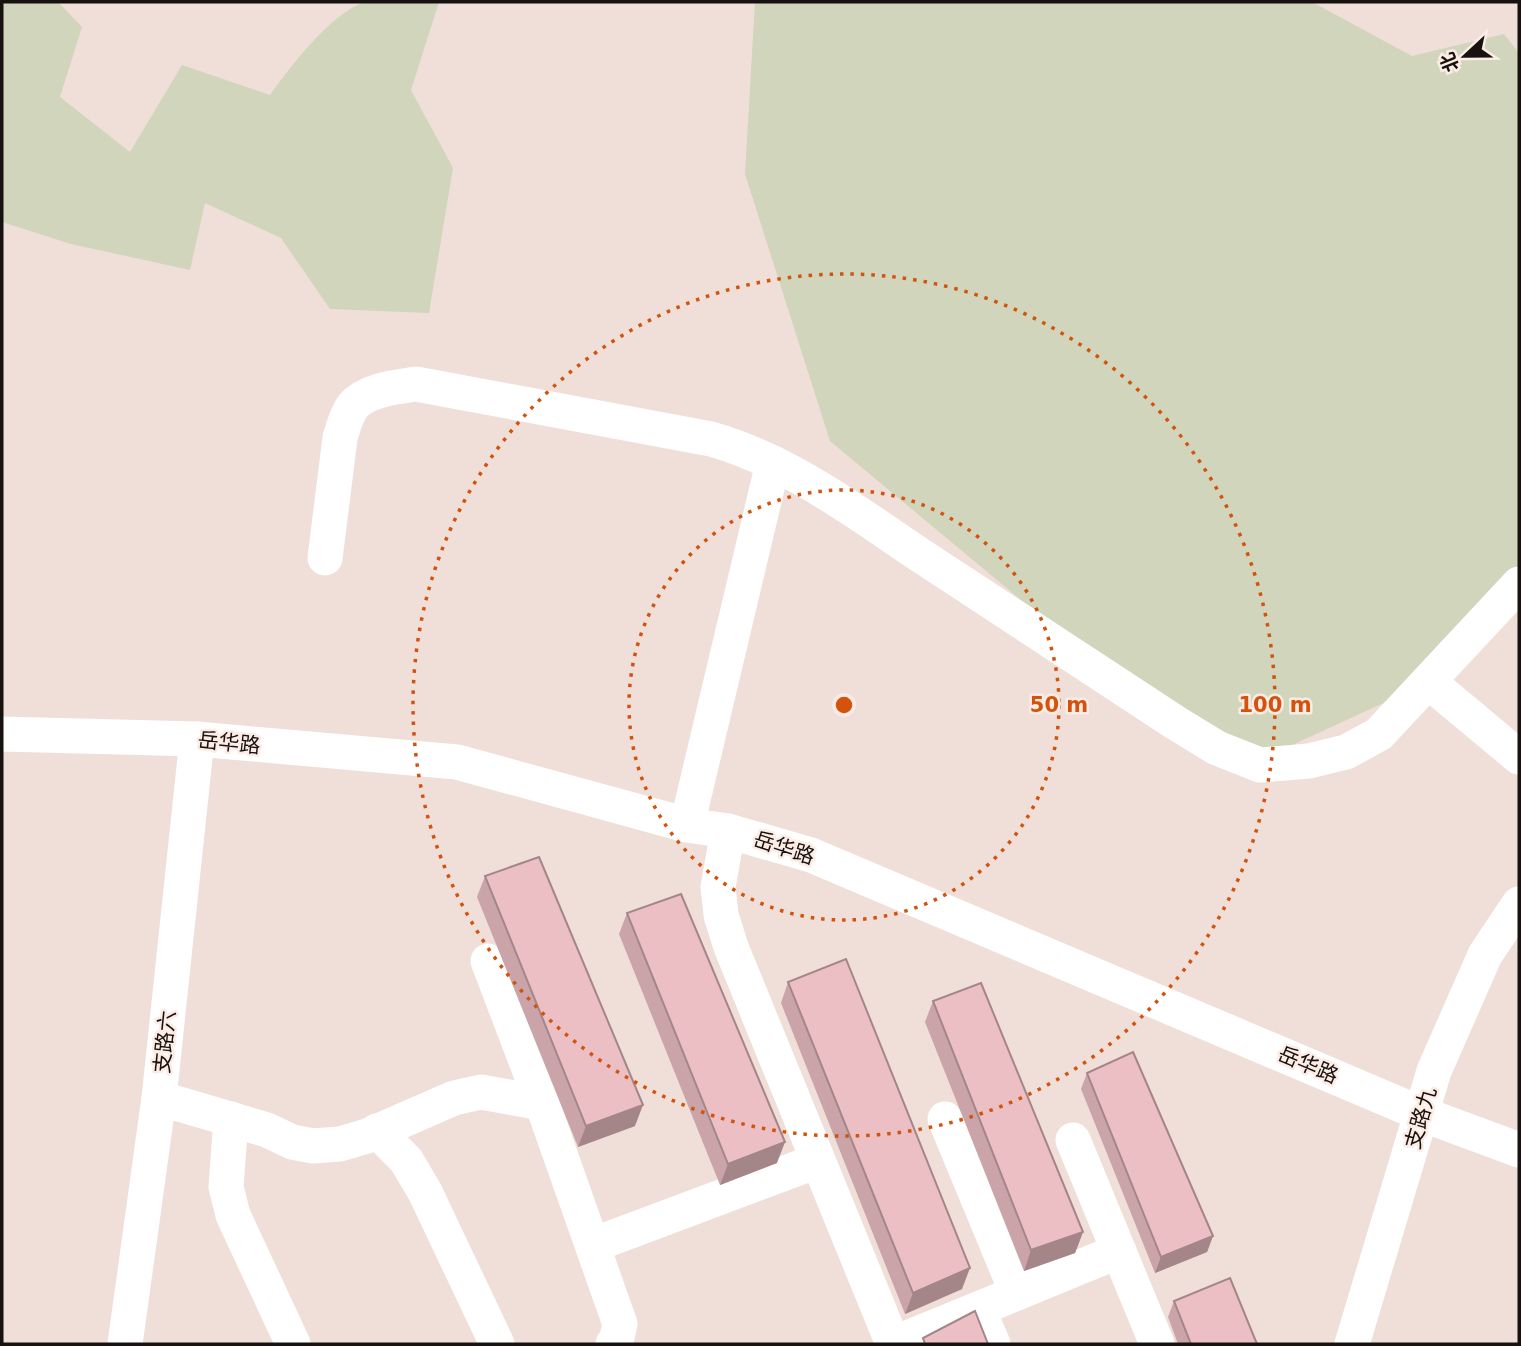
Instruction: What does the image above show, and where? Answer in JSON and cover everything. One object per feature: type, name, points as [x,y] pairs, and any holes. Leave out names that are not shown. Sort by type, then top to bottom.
[{"type":"street","points":[[325,558],[340,438],[345,420],[353,405],[381,390],[416,384],[711,439],[773,463],[847,507],[1176,723],[1238,758],[1260,765],[1309,761],[1346,752],[1379,734],[1519,584]]},
{"type":"street","points":[[687,825],[773,463]]},
{"type":"street","points":[[1429,682],[1519,757]]},
{"type":"street","name":"岳华路","points":[[2,734],[197,739],[457,762],[687,825],[728,831],[811,855],[1422,1114],[1519,1150]]},
{"type":"street","name":"支路六","points":[[125,1344],[159,1098],[197,739]]},
{"type":"street","points":[[728,831],[718,887],[721,915],[731,947],[893,1344],[1119,1251]]},
{"type":"street","name":"支路九","points":[[1352,1344],[1434,1071],[1485,955],[1519,904]]},
{"type":"street","points":[[488,961],[542,1103],[620,1324],[616,1342],[613,1344]]},
{"type":"street","points":[[159,1098],[267,1130],[292,1142],[313,1146],[340,1144],[454,1098],[481,1092],[542,1103]]},
{"type":"street","points":[[231,1119],[226,1187],[233,1215],[293,1344]]},
{"type":"street","points":[[945,1119],[1017,1293]]},
{"type":"street","points":[[377,1131],[406,1160],[425,1192],[497,1344]]},
{"type":"street","points":[[1073,1140],[1157,1344]]},
{"type":"street","points":[[593,1245],[817,1161]]},
{"type":"street","points":[[978,1309],[993,1344]]},
{"type":"green space","points":[[2,2],[58,2],[82,27],[60,97],[130,152],[182,65],[270,95],[324,30],[350,9],[368,2],[439,2],[411,90],[453,168],[429,313],[330,309],[281,238],[205,203],[190,270],[71,244],[2,222]]},
{"type":"green space","points":[[755,2],[1312,2],[1412,56],[1504,34],[1519,53],[1519,578],[1429,682],[1264,758],[1141,700],[830,441],[745,174]]},
{"type":"building","points":[[539,857],[643,1105],[586,1126],[485,876]]},
{"type":"building","points":[[681,894],[785,1142],[728,1164],[627,913]]},
{"type":"building","points":[[846,959],[970,1268],[913,1293],[788,982]]},
{"type":"building","points":[[981,983],[1083,1232],[1031,1250],[933,1001]]},
{"type":"building","points":[[1133,1052],[1213,1236],[1161,1257],[1087,1073]]},
{"type":"building","points":[[1230,1278],[1257,1344],[1191,1344],[1174,1301]]},
{"type":"building","points":[[975,1311],[988,1344],[925,1344],[923,1338]]}]
